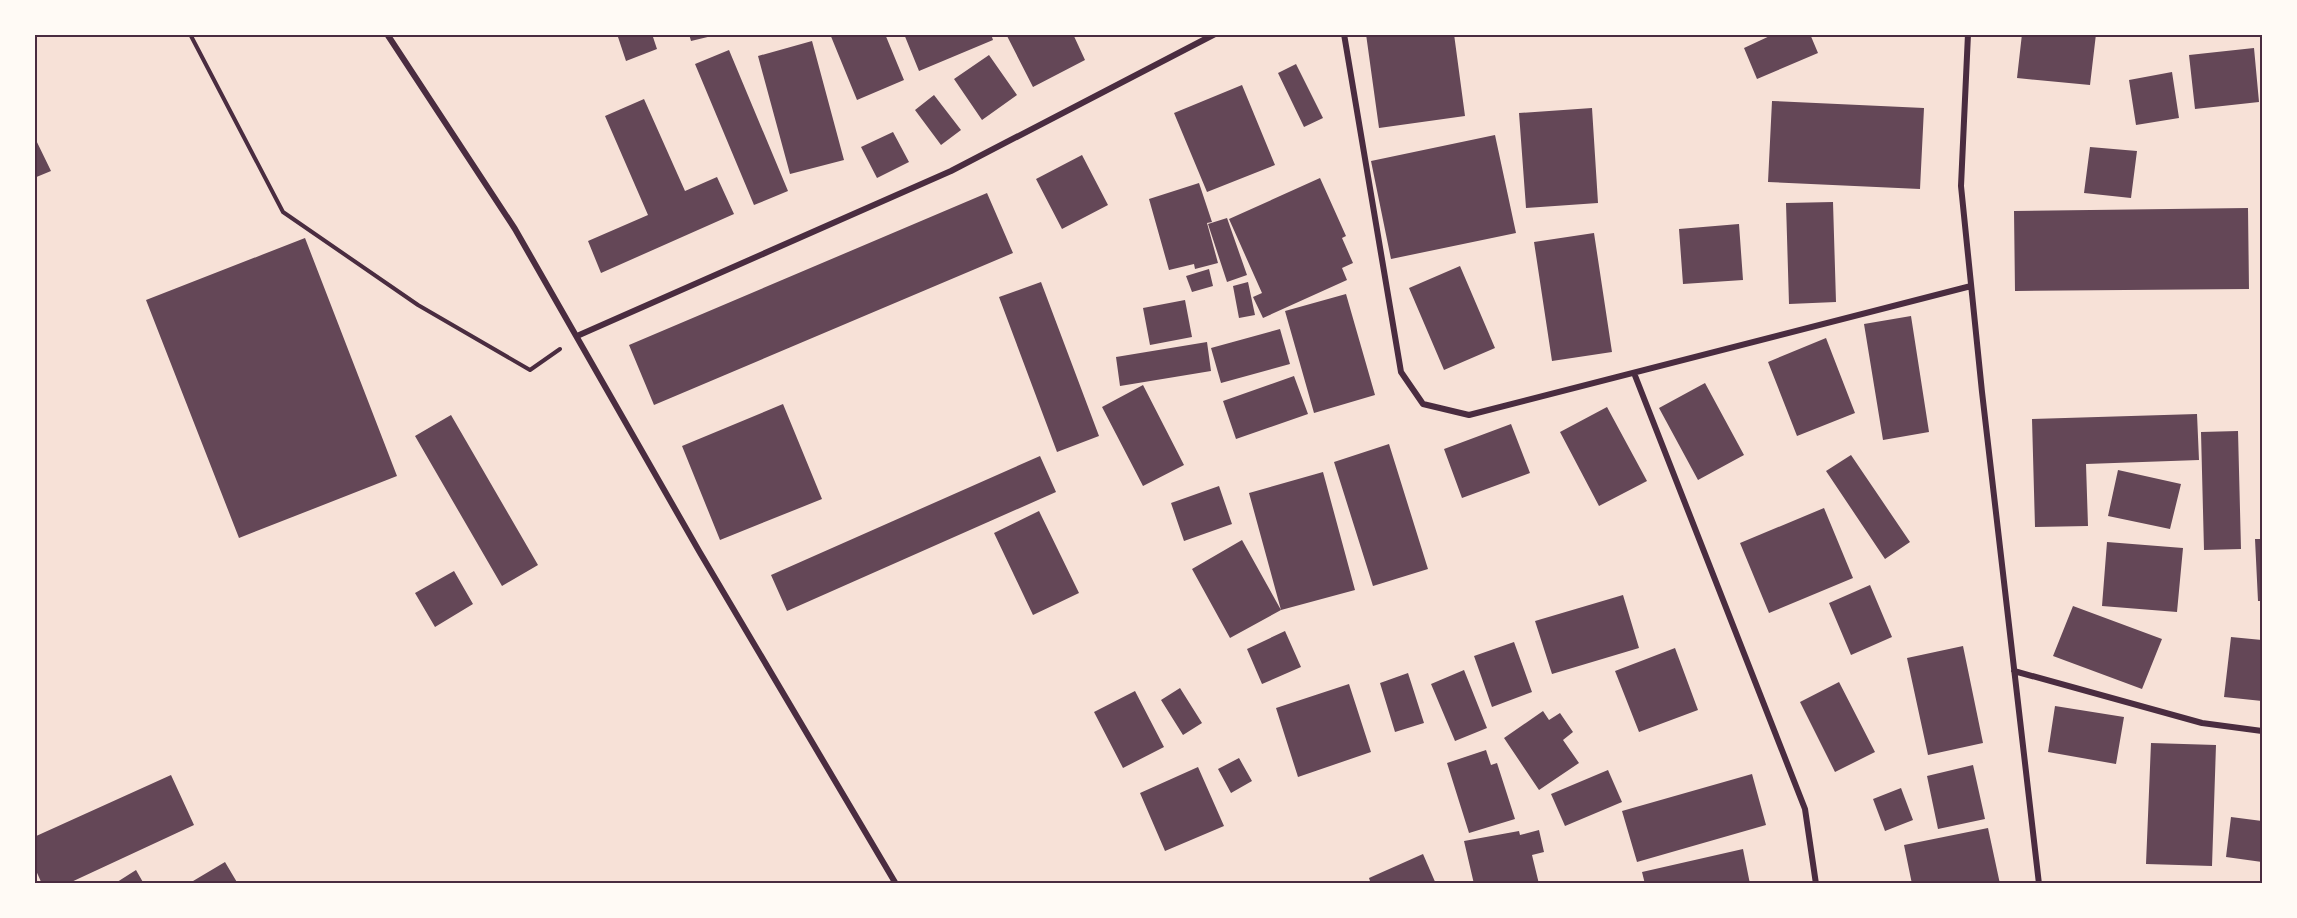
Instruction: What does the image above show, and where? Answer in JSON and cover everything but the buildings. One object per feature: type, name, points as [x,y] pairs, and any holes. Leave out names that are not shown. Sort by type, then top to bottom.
[{"type":"street","points":[[387,34],[515,229],[699,551],[896,884]]},
{"type":"street","points":[[577,336],[951,171],[1215,34]]},
{"type":"street","points":[[1344,34],[1401,372],[1423,404],[1469,415],[1971,286]]},
{"type":"street","points":[[1968,34],[1962,186],[1971,286],[2039,884]]},
{"type":"street","points":[[1634,373],[1805,809],[1816,884]]},
{"type":"street","points":[[2014,671],[2202,723],[2262,731]]},
{"type":"path","points":[[190,34],[283,212],[418,305],[530,370],[577,336]]}]
